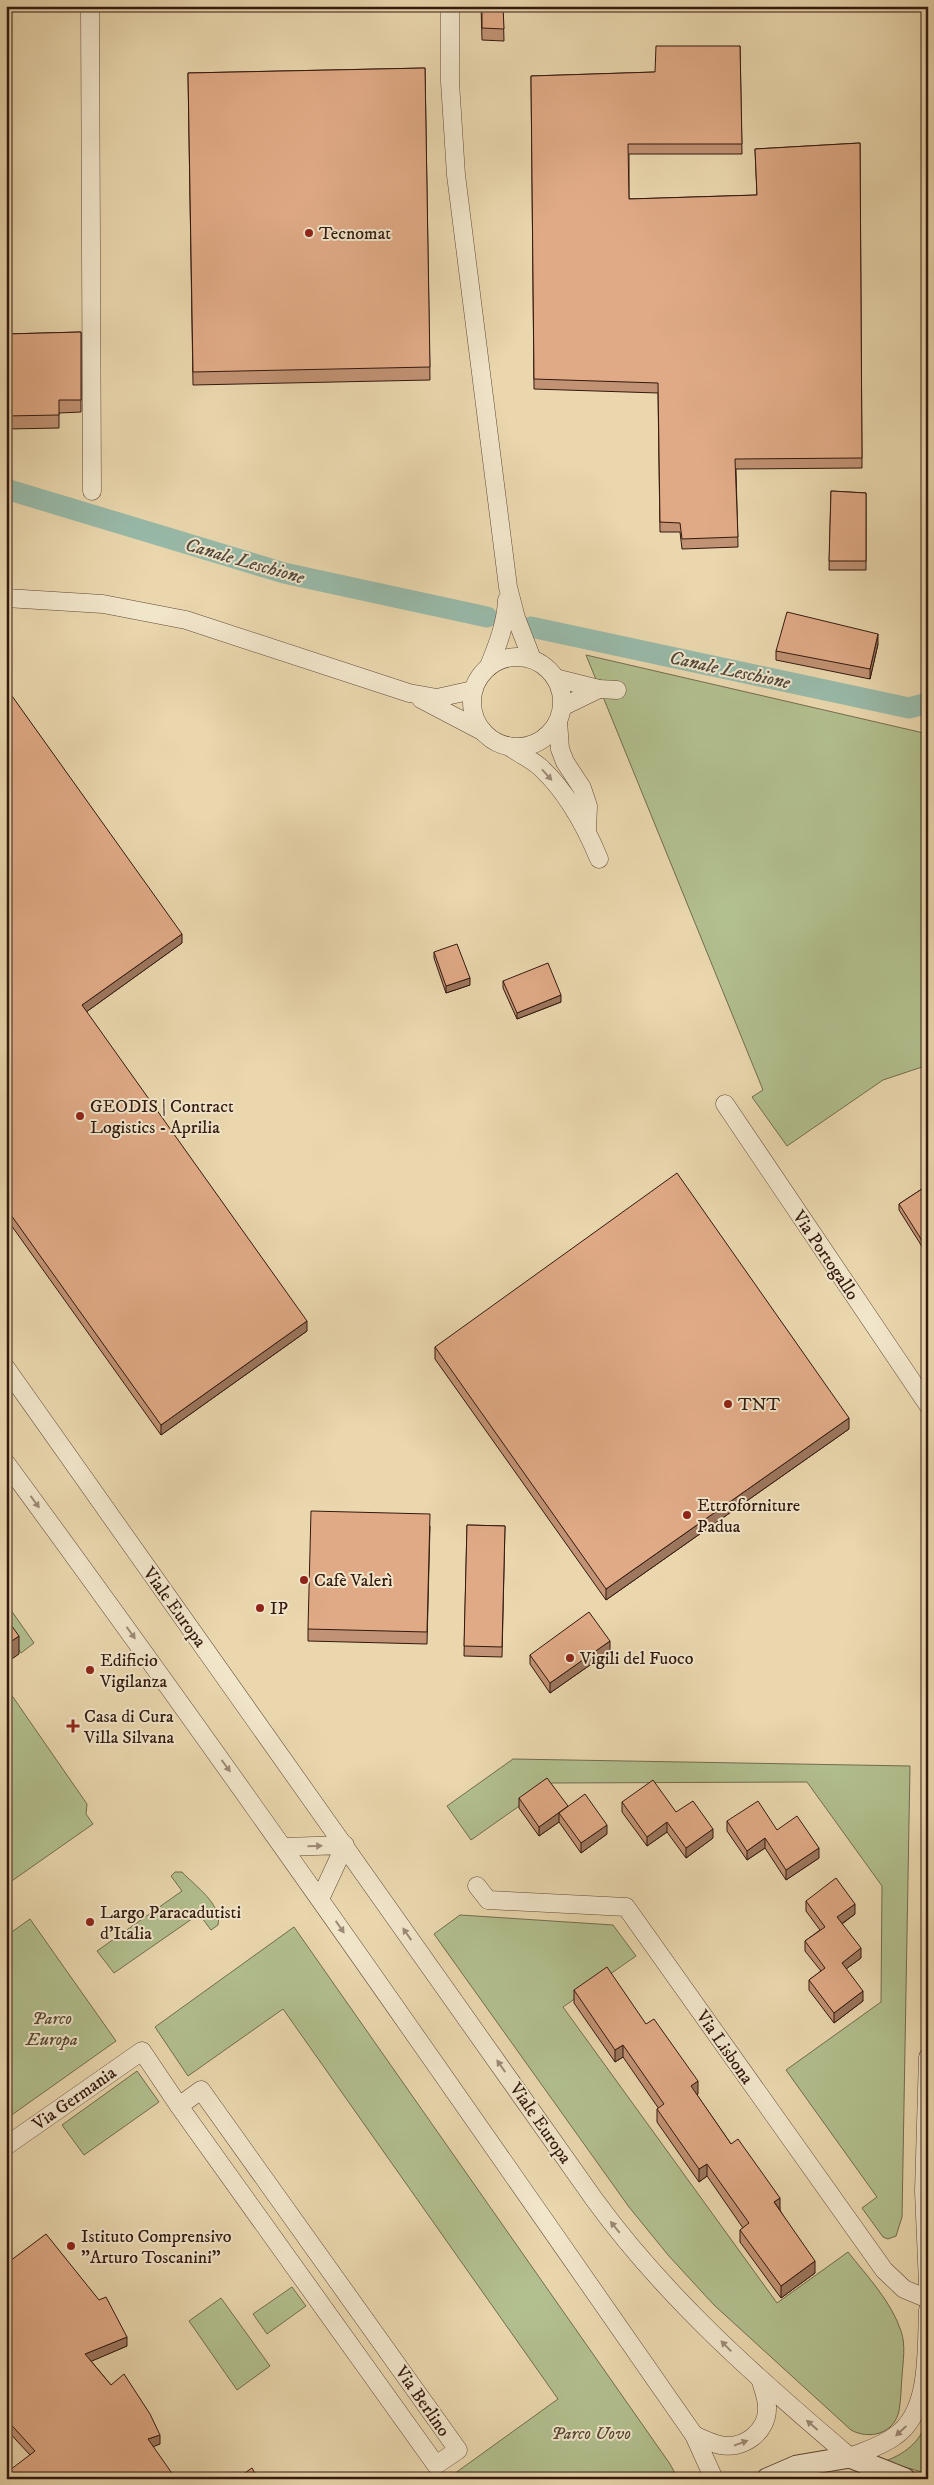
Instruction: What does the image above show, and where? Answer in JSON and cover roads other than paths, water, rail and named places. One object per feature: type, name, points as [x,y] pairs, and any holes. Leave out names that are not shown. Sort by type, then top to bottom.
[{"type":"street","points":[[90,6],[92,491]]},
{"type":"street","points":[[450,6],[450,82],[456,175],[508,587],[516,618],[532,659]]},
{"type":"street","points":[[482,731],[475,719],[472,705],[473,690],[479,677],[489,666],[500,641],[506,616],[508,587]]},
{"type":"street","points":[[6,598],[103,604],[186,620],[409,693],[436,698],[473,690]]},
{"type":"street","points":[[489,666],[510,658],[532,659],[545,666],[555,678],[561,692],[560,749],[565,762],[582,788],[588,806],[586,828]]},
{"type":"street","points":[[555,678],[599,689],[617,690]]},
{"type":"street","points":[[508,746],[523,746],[537,742],[549,733],[560,714],[599,689]]},
{"type":"street","points":[[409,693],[482,731],[494,741],[508,746],[540,767],[561,790],[586,828],[599,859]]},
{"type":"street","name":"Via Portogallo","points":[[725,1104],[928,1405]]},
{"type":"street","name":"Viale Europa","points":[[6,1368],[614,2226],[659,2277],[760,2381],[850,2457]]},
{"type":"street","points":[[6,1463],[284,1847],[694,2435],[714,2479]]},
{"type":"street","points":[[284,1847],[345,1846],[320,1899]]},
{"type":"street","name":"Via Lisbona","points":[[478,1886],[488,1900],[626,1907],[884,2270],[904,2289],[928,2299]]},
{"type":"street","name":"Via Berlino","points":[[142,2051],[180,2106],[436,2465],[458,2450],[201,2090],[180,2106]]},
{"type":"street","name":"Via Germania","points":[[6,2146],[142,2051]]},
{"type":"street","points":[[928,2057],[926,2192],[928,2284]]},
{"type":"street","points":[[767,2479],[797,2466],[850,2457],[894,2437],[911,2421],[922,2390],[928,2310]]},
{"type":"street","name":"Viale Europa","points":[[694,2435],[715,2444],[728,2446],[742,2444],[754,2436],[764,2425],[767,2412],[767,2402],[760,2381]]},
{"type":"street","points":[[850,2457],[905,2479]]},
{"type":"waterway","name":"Canale Leschione","points":[[6,489],[284,573],[487,617]]},
{"type":"waterway","name":"Canale Leschione","points":[[531,627],[909,708],[928,703]]},
{"type":"place","name":"Tecnomat","points":[[309,233]]},
{"type":"place","name":"GEODIS | Contract Logistics - Aprilia","points":[[80,1116]]},
{"type":"place","name":"TNT","points":[[728,1404]]},
{"type":"place","name":"Ettroforniture Padua","points":[[687,1515]]},
{"type":"place","name":"Cafè Valerì","points":[[304,1580]]},
{"type":"place","name":"IP","points":[[260,1608]]},
{"type":"place","name":"Vigili del Fuoco","points":[[570,1658]]},
{"type":"place","name":"Edificio Vigilanza","points":[[90,1670]]},
{"type":"place","name":"Casa di Cura Villa Silvana","points":[[73,1726]]},
{"type":"place","name":"Largo Paracadutisti d'Italia","points":[[90,1922]]},
{"type":"place","name":"Istituto Comprensivo \"Arturo Toscanini\"","points":[[71,2246]]},
{"type":"park label","name":"Parco Europa","points":[[52,2028]]},
{"type":"park label","name":"Parco Uovo","points":[[591,2433]]}]
